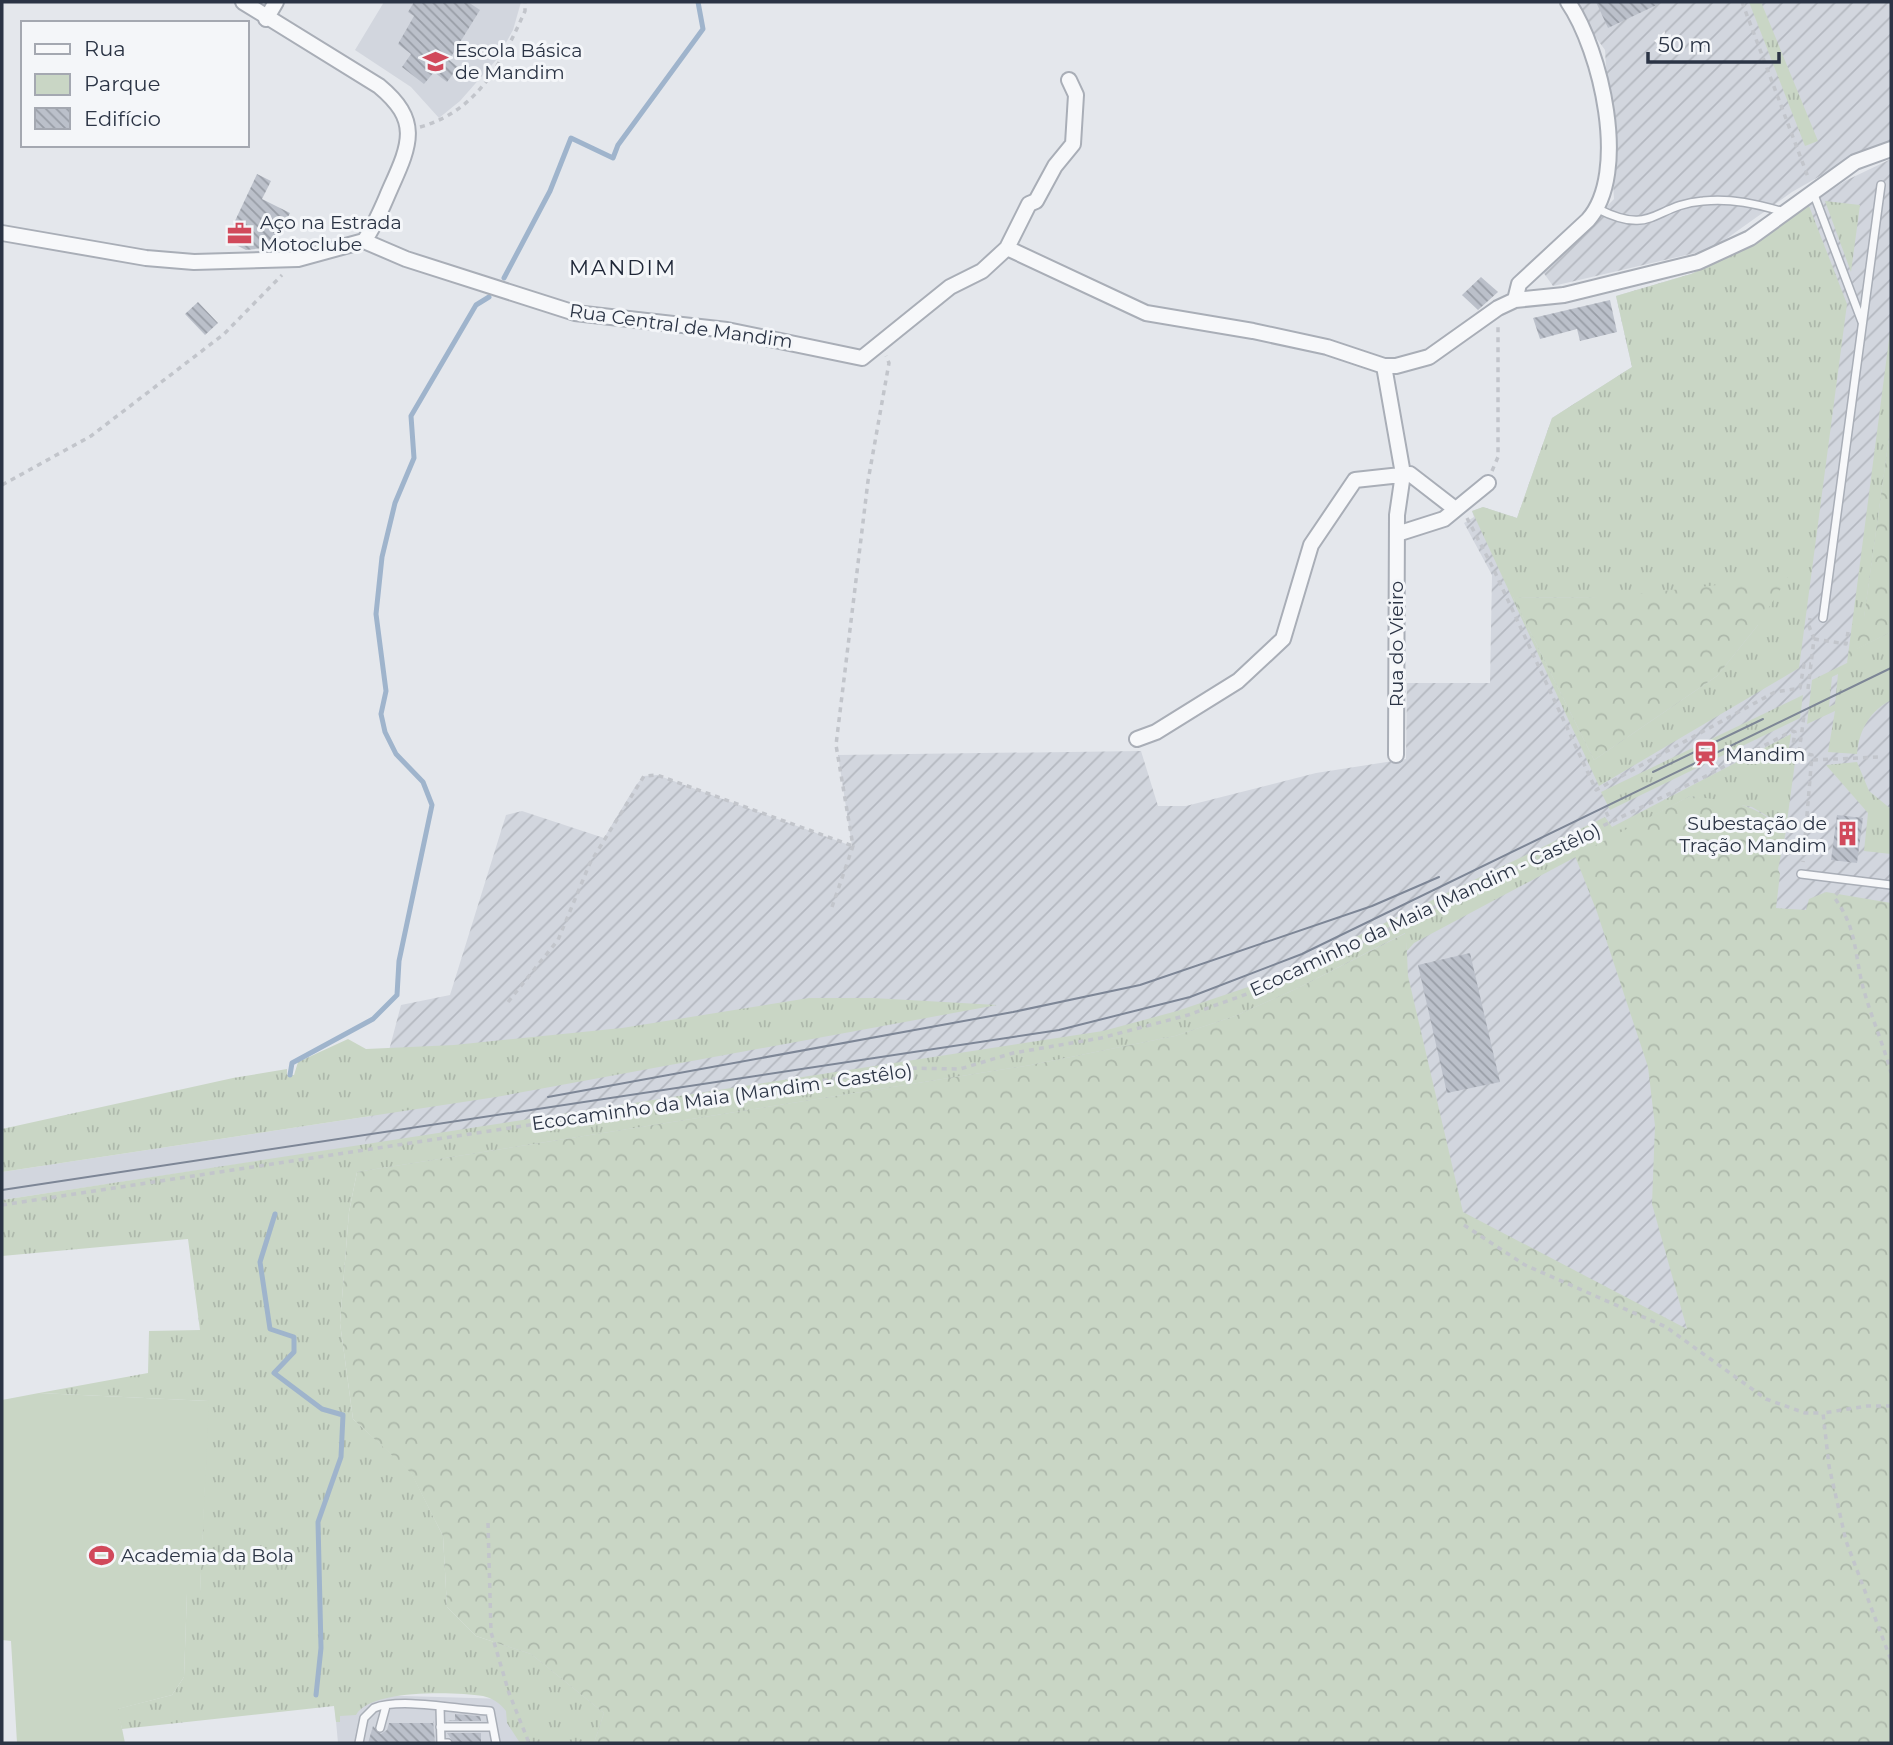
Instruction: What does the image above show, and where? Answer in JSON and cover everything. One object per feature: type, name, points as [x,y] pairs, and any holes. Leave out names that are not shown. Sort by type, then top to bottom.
[{"type":"street","points":[[2,233],[146,258],[194,262],[298,259],[364,241],[409,148],[409,130],[398,102],[379,86],[266,19],[243,2]]},
{"type":"street","points":[[266,19],[276,2]]},
{"type":"street","points":[[1515,300],[1519,284],[1598,209],[1607,176],[1602,91],[1587,37],[1568,2]]},
{"type":"street","points":[[1069,80],[1076,95],[1073,144],[1055,166],[1036,201],[1029,204],[1007,248],[1146,313],[1327,347],[1384,366],[1430,356],[1515,300],[1564,295],[1698,262],[1749,238],[1784,212],[1811,185],[1864,157],[1891,149]]},
{"type":"street","name":"Rua Central de Mandim","points":[[364,241],[406,259],[586,315],[727,330],[862,358],[950,287],[982,271],[1007,248]]},
{"type":"street","name":"Rua do Vieiro","points":[[1384,366],[1403,474],[1397,534],[1396,755]]},
{"type":"street","points":[[1137,739],[1156,732],[1238,681],[1283,639],[1311,545],[1355,480],[1410,474],[1431,488],[1454,509]]},
{"type":"street","points":[[1397,534],[1444,519],[1488,483]]},
{"type":"lane","points":[[1811,185],[1862,323]]},
{"type":"lane","points":[[1823,618],[1881,185]]},
{"type":"lane","points":[[1598,209],[1621,220],[1635,223],[1700,201],[1747,202],[1784,212]]},
{"type":"lane","points":[[1801,874],[1891,884]]},
{"type":"lane","points":[[380,1728],[386,1706]]},
{"type":"lane","points":[[359,1743],[364,1718],[374,1708],[386,1706],[490,1711],[496,1743]]},
{"type":"lane","points":[[440,1707],[440,1743],[448,1743]]},
{"type":"lane","points":[[440,1727],[493,1727]]},
{"type":"path","points":[[409,130],[439,122],[460,110],[502,63],[525,11],[525,2]]},
{"type":"path","points":[[1742,2],[1811,185]]},
{"type":"path","points":[[2,485],[91,436],[224,334],[298,259]]},
{"type":"path","points":[[1488,483],[1498,457],[1498,309]]},
{"type":"path","points":[[832,907],[852,846],[836,745],[868,481],[889,363],[881,340]]},
{"type":"path","points":[[1454,509],[1469,520],[1597,792],[1775,692],[1800,688],[1804,664],[1811,664]]},
{"type":"path","points":[[1808,626],[1814,639],[1808,688]]},
{"type":"path","points":[[1814,639],[1846,644],[1848,632]]},
{"type":"path","points":[[1803,864],[1812,760],[1812,755],[1799,752],[1804,716]]},
{"type":"path","name":"Ecocaminho da Maia (Mandim - Castêlo)","points":[[2,1205],[905,1068],[960,1069],[1013,1054],[1101,1038],[1188,1016],[1275,984],[1610,823],[1792,731],[1795,732],[1792,751],[1799,752]]},
{"type":"path","points":[[1812,760],[1880,757]]},
{"type":"path","points":[[508,1002],[558,940],[590,863],[645,776],[657,775],[852,846]]},
{"type":"path","points":[[1606,812],[1610,823]]},
{"type":"path","points":[[1839,891],[1834,897],[1846,913],[1856,939],[1861,981],[1891,1073]]},
{"type":"path","points":[[1464,1225],[1525,1265],[1666,1327],[1766,1399],[1805,1413],[1891,1406]]},
{"type":"path","points":[[1823,1413],[1829,1466],[1846,1541],[1891,1660]]},
{"type":"path","points":[[488,1523],[491,1632],[509,1693],[528,1743]]},
{"type":"shaded area","name":"Escola Básica de Mandim","points":[[384,2],[521,2],[513,30],[497,59],[460,101],[439,118],[411,87],[355,50]]},
{"type":"shaded area","points":[[1570,2],[1891,2],[1891,151],[1848,160],[1792,192],[1712,249],[1553,286],[1543,272],[1614,199],[1605,50]]},
{"type":"shaded area","points":[[1891,159],[1891,1743],[523,1743],[357,1172],[401,1005],[450,995],[506,815],[522,811],[604,838],[636,785],[644,776],[657,775],[852,846],[838,755],[1141,751],[1158,806],[1186,806],[1316,773],[1406,759],[1407,683],[1490,683],[1492,575],[1464,523],[1474,517],[1472,511],[1483,507],[1517,518],[1552,418],[1632,367],[1616,296],[1691,274],[1735,254],[1845,181]]},
{"type":"shaded area","points":[[496,1097],[399,1140],[2,1200],[2,1172]]},
{"type":"shaded area","points":[[369,1695],[507,1699],[523,1743],[338,1743],[334,1699]]},
{"type":"green space","points":[[1749,2],[1761,2],[1818,141],[1805,146]]},
{"type":"green space","points":[[1825,201],[1860,205],[1851,272]]},
{"type":"green space","points":[[1809,206],[1847,304],[1799,668],[1599,786],[1472,511],[1483,507],[1517,518],[1552,418],[1632,367],[1616,296],[1691,274],[1735,254]],"holes":[[[1513,597],[1601,598],[1758,625],[1717,676],[1594,760]]]},
{"type":"green space","points":[[1891,324],[1891,423],[1864,618],[1853,617]]},
{"type":"green space","points":[[1891,423],[1891,632],[1857,649],[1847,663],[1853,617],[1864,617]]},
{"type":"green space","points":[[1788,577],[1758,625],[1717,676],[1594,760],[1513,597],[1601,598]]},
{"type":"green space","points":[[1891,632],[1891,700],[1867,722],[1860,737],[1857,754],[1828,752],[1835,711],[1807,724],[1812,680],[1847,663],[1856,649]],"holes":[[[1838,674],[1835,704],[1829,707],[1832,677]]]},
{"type":"green space","points":[[1803,695],[1800,718],[1610,810],[1601,792]]},
{"type":"green space","points":[[1791,734],[1788,754],[1796,755],[1785,836],[1774,820],[1752,807],[1690,796],[1414,943],[1407,951],[1405,933],[1298,988],[1235,1016],[1175,1036],[1031,1065],[357,1172],[349,1212],[340,1323],[353,1419],[411,1472],[443,1536],[447,1607],[476,1636],[531,1654],[604,1713],[594,1743],[520,1743],[507,1723],[506,1711],[493,1700],[483,1696],[434,1693],[378,1700],[356,1715],[340,1716],[340,1722],[336,1722],[334,1706],[122,1729],[117,1709],[172,1695],[184,1677],[187,1592],[200,1592],[208,1401],[39,1393],[148,1373],[149,1331],[200,1330],[188,1239],[2,1256],[2,1200],[1103,1031],[1177,1011],[1260,983],[1605,817],[1612,827]]},
{"type":"green space","points":[[1857,762],[1869,791],[1891,809],[1891,854],[1864,851],[1868,813],[1826,765]]},
{"type":"green space","points":[[1690,796],[1731,802],[1755,810],[1776,825],[1785,836],[1778,869],[1780,874],[1776,908],[1806,910],[1809,899],[1826,892],[1891,903],[1891,1743],[594,1743],[604,1713],[531,1654],[476,1636],[447,1607],[443,1536],[411,1473],[353,1419],[340,1323],[349,1212],[357,1172],[1031,1065],[1175,1036],[1235,1016],[1298,988],[1406,933],[1408,976],[1463,1212],[1687,1329],[1652,1204],[1655,1126],[1648,1067],[1597,912],[1575,856]]},
{"type":"green space","points":[[809,998],[873,998],[997,1005],[496,1097],[2,1172],[2,1129],[233,1078],[287,1069],[287,1075],[294,1075],[298,1062],[348,1039],[366,1049],[454,1045],[622,1028]]},
{"type":"green space","name":"Academia da Bola","points":[[39,1393],[209,1401],[200,1593],[187,1593],[184,1677],[172,1695],[118,1709],[125,1743],[17,1743],[11,1641],[2,1640],[2,1400]]},
{"type":"building","points":[[414,2],[468,2],[480,10],[449,60],[458,67],[447,82],[434,72],[424,84],[402,67],[411,54],[398,44],[414,16],[408,12]]},
{"type":"building","points":[[1596,2],[1663,2],[1608,28]]},
{"type":"building","points":[[257,174],[271,181],[262,199],[290,213],[273,247],[246,250],[226,240]]},
{"type":"building","points":[[1481,277],[1498,292],[1478,310],[1462,295]]},
{"type":"building","points":[[1610,300],[1617,332],[1580,341],[1577,329],[1540,339],[1533,318]]},
{"type":"building","points":[[198,302],[218,323],[205,335],[185,314]]},
{"type":"building","name":"Subestação de Tração Mandim","points":[[1837,815],[1863,818],[1857,863],[1831,860]]},
{"type":"building","points":[[1470,953],[1500,1082],[1447,1093],[1418,965]]},
{"type":"building","points":[[455,1714],[480,1716],[481,1721],[447,1721],[455,1720]]},
{"type":"building","points":[[389,1723],[433,1723],[435,1743],[368,1743],[373,1726],[381,1734],[387,1730]]},
{"type":"building","points":[[447,1733],[481,1733],[481,1743],[454,1743]]},
{"type":"waterway","points":[[504,278],[550,191],[571,138],[613,158],[618,145],[703,29],[698,2]]},
{"type":"waterway","points":[[290,1075],[292,1063],[373,1019],[397,995],[399,961],[432,805],[423,782],[396,754],[385,732],[381,714],[386,691],[376,614],[382,557],[395,503],[414,458],[411,416],[476,305],[489,297]]},
{"type":"waterway","points":[[275,1214],[260,1262],[270,1329],[294,1337],[294,1352],[274,1373],[322,1409],[343,1415],[341,1457],[318,1522],[321,1648],[316,1695]]},
{"type":"tram line","points":[[2,1190],[1059,1030],[1190,997],[1302,954],[1891,668]]},
{"type":"tram line","points":[[1653,772],[1763,719]]},
{"type":"tram line","points":[[548,1097],[1013,1012],[1140,985],[1372,906],[1439,877]]},
{"type":"place","name":"Escola Básica de Mandim","points":[[435,61]]},
{"type":"place","name":"Aço na Estrada Motoclube","points":[[240,233]]},
{"type":"place","name":"Mandim","points":[[1705,754]]},
{"type":"place","name":"Subestação de Tração Mandim","points":[[1847,834]]},
{"type":"place","name":"Academia da Bola","points":[[101,1555]]},
{"type":"district","name":"MANDIM","points":[[623,267]]}]
